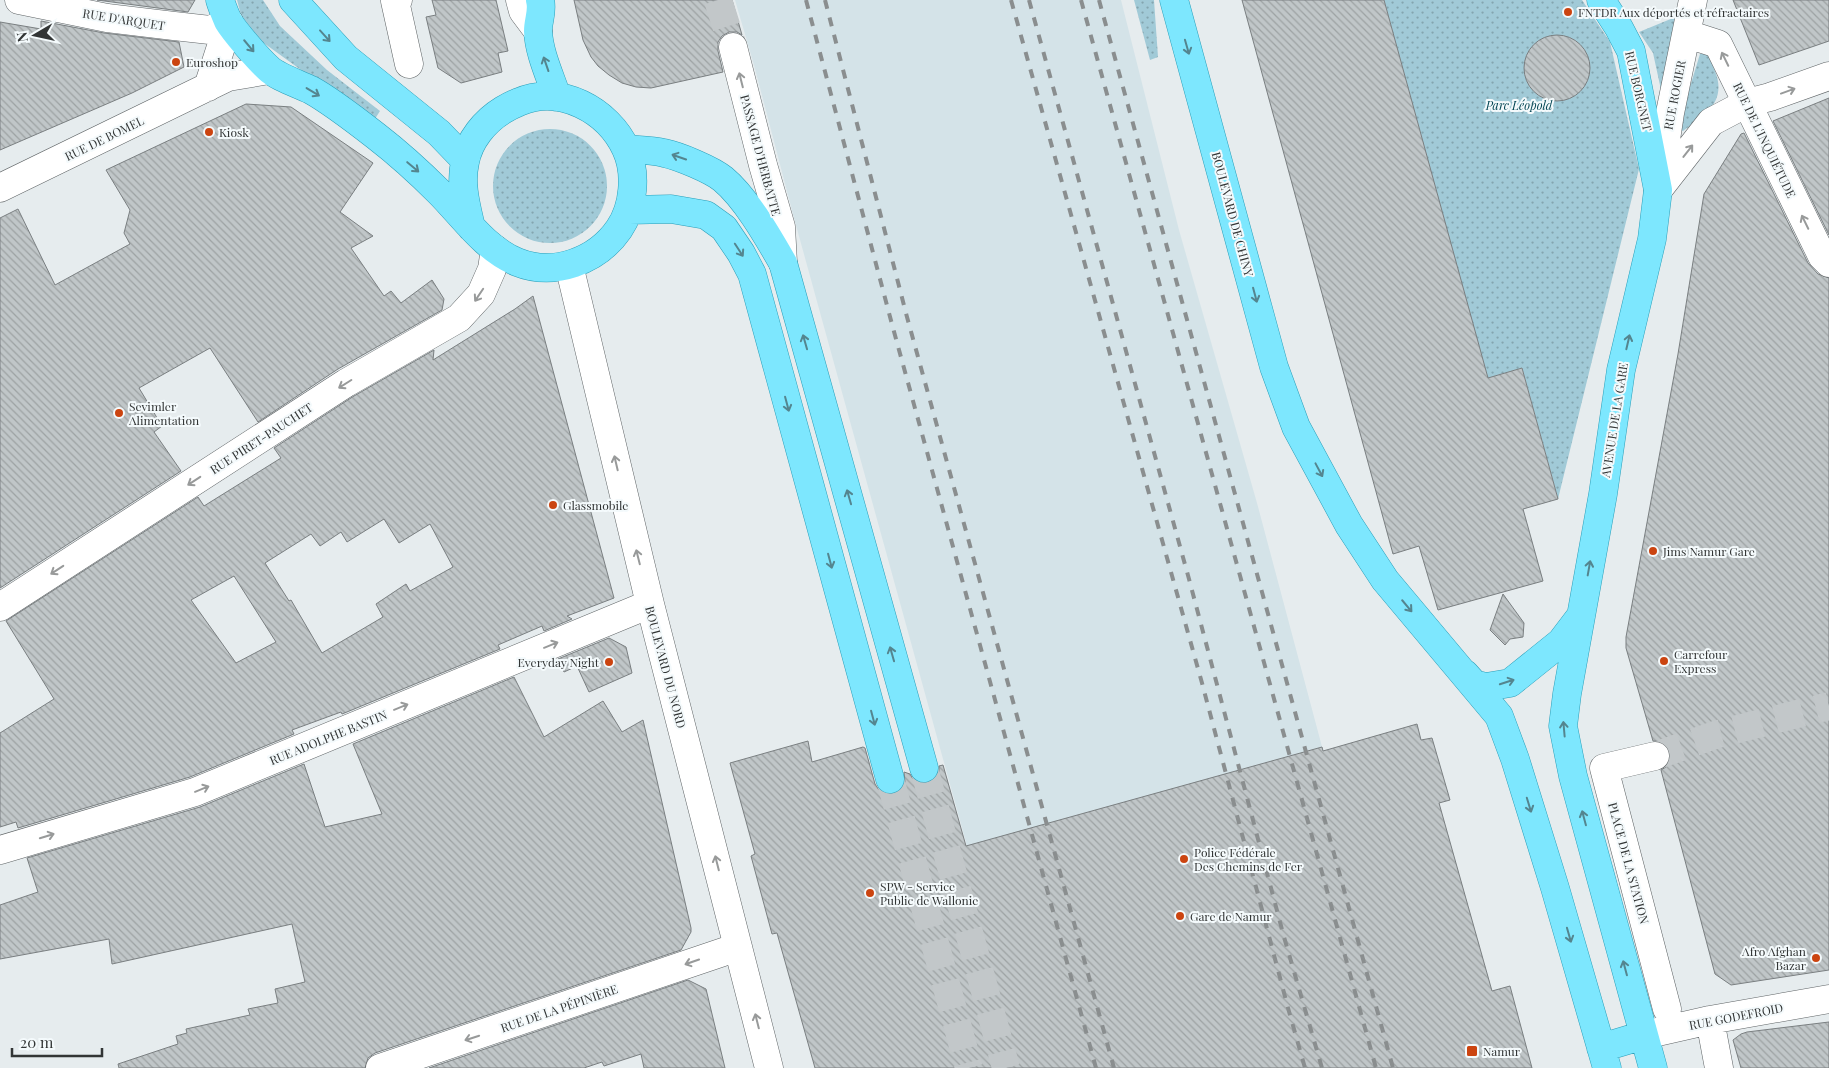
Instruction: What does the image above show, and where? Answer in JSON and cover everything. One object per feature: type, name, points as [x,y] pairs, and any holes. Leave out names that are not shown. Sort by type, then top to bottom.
[{"type":"main road","points":[[293,0],[346,58],[438,133],[465,160]]},
{"type":"main road","points":[[540,0],[542,7],[538,31],[542,51],[557,96]]},
{"type":"main road","name":"BOULEVARD DE CHINY","points":[[1174,0],[1274,367],[1296,427],[1349,525],[1385,580],[1464,673]]},
{"type":"main road","name":"RUE BORGNET","points":[[1601,0],[1631,51],[1658,190]]},
{"type":"main road","points":[[224,11],[269,70],[313,91],[376,136],[420,173],[471,227],[495,250],[518,262],[543,268],[569,265],[588,257],[606,245],[620,228],[629,210],[633,179],[626,149],[608,122],[583,104],[557,96],[520,101],[493,116],[476,136],[465,160],[462,180],[464,200],[471,227]]},
{"type":"main road","points":[[626,149],[663,152],[683,158],[723,179],[744,203],[783,263],[924,768]]},
{"type":"main road","name":"AVENUE DE LA GARE","points":[[1573,776],[1563,726],[1603,494],[1621,370],[1652,239],[1658,190]]},
{"type":"main road","points":[[629,210],[671,209],[706,215],[724,228],[741,253],[752,274],[890,779]]},
{"type":"main road","points":[[1464,673],[1474,684],[1486,687],[1510,683],[1561,642],[1581,616]]},
{"type":"main road","points":[[1464,673],[1499,716],[1515,759],[1556,888],[1604,1058],[1641,1025]]},
{"type":"main road","points":[[1573,776],[1653,1068]]},
{"type":"street","name":"RUE D'ARQUET","points":[[19,0],[107,18],[210,30],[224,11]]},
{"type":"street","points":[[398,0],[395,1],[409,64]]},
{"type":"street","points":[[520,0],[523,11],[538,31]]},
{"type":"street","name":"RUE ROGIER","points":[[1658,190],[1670,113],[1693,0]]},
{"type":"street","points":[[208,87],[224,11]]},
{"type":"street","name":"RUE DE L'INQUIÉTUDE","points":[[1687,34],[1718,44],[1822,256],[1829,263]]},
{"type":"street","name":"PASSAGE D'HERBATTE","points":[[733,47],[780,227],[783,263]]},
{"type":"street","name":"RUE DE BOMEL","points":[[0,188],[228,77],[269,70]]},
{"type":"street","points":[[1658,190],[1711,122],[1747,103],[1829,76]]},
{"type":"street","name":"RUE PIRET-PAUCHET","points":[[0,606],[346,383],[459,318],[481,294],[492,269],[495,250]]},
{"type":"street","name":"BOULEVARD DU NORD","points":[[569,265],[650,604],[769,1068]]},
{"type":"street","name":"RUE ADOLPHE BASTIN","points":[[0,850],[195,792],[650,604]]},
{"type":"street","points":[[1573,776],[1655,756]]},
{"type":"street","name":"PLACE DE LA STATION","points":[[1604,768],[1667,1008]]},
{"type":"street","name":"RUE DE LA PÉPINIÈRE","points":[[380,1068],[738,947]]},
{"type":"street","name":"RUE GODEFROID","points":[[1641,1025],[1710,1020],[1829,999]]},
{"type":"street","points":[[1710,1020],[1719,1068]]},
{"type":"shaded area","points":[[735,0],[1121,0],[1179,230],[1257,503],[1325,758],[967,846]]},
{"type":"green space","points":[[237,0],[263,0],[280,26],[327,70],[380,111],[373,122],[261,41],[241,15]]},
{"type":"green space","points":[[1134,0],[1154,0],[1158,57],[1150,60]]},
{"type":"green space","name":"Parc Léopold","points":[[1384,0],[1582,0],[1610,42],[1639,169],[1558,499],[1522,368],[1486,379]]},
{"type":"green space","points":[[1678,16],[1663,99],[1653,53],[1639,32]]},
{"type":"green space","points":[[1707,52],[1718,82],[1716,99],[1699,119],[1683,131],[1679,130],[1678,126],[1700,54]]},
{"type":"green space","points":[[550,129],[572,133],[591,145],[603,164],[607,186],[603,208],[591,227],[572,239],[550,243],[528,239],[509,227],[497,208],[493,186],[497,164],[509,145],[528,133]]},
{"type":"building","points":[[97,0],[195,0],[188,12]]},
{"type":"building","points":[[432,0],[496,0],[508,51],[498,53],[502,72],[461,83],[438,68],[426,17],[436,15]]},
{"type":"building","points":[[574,0],[732,0],[742,35],[737,32],[729,32],[722,36],[718,42],[723,72],[651,88],[636,87],[622,83],[609,75],[591,57],[583,40]]},
{"type":"building","points":[[1242,0],[1384,0],[1488,378],[1522,368],[1558,499],[1523,509],[1543,581],[1438,610],[1419,546],[1393,554]]},
{"type":"building","points":[[1733,0],[1829,0],[1829,41],[1759,65]]},
{"type":"building","points":[[41,21],[104,33],[179,42],[184,67],[132,93],[0,150],[0,22],[41,29]]},
{"type":"building","points":[[1557,35],[1570,38],[1580,45],[1587,55],[1590,68],[1587,81],[1580,91],[1570,98],[1557,101],[1544,98],[1534,91],[1527,81],[1524,68],[1527,55],[1534,45],[1544,38]]},
{"type":"building","points":[[1829,98],[1829,235],[1773,121]]},
{"type":"building","points":[[246,104],[291,107],[373,163],[340,212],[373,236],[351,248],[384,296],[391,291],[401,303],[432,280],[444,299],[442,310],[338,369],[258,422],[210,348],[139,388],[162,426],[154,432],[181,471],[0,588],[0,218],[18,209],[55,285],[130,244],[124,233],[130,210],[106,170]]},
{"type":"building","points":[[1744,133],[1808,263],[1818,274],[1829,278],[1829,970],[1731,985],[1715,974],[1661,770],[1670,761],[1670,752],[1666,745],[1660,741],[1653,741],[1626,648],[1626,637],[1678,354],[1704,194],[1741,134]]},
{"type":"building","points":[[533,296],[614,598],[567,616],[572,619],[544,631],[542,626],[498,645],[500,649],[342,714],[341,712],[292,730],[294,734],[190,777],[18,828],[16,822],[0,827],[0,733],[54,699],[6,621],[198,497],[204,506],[281,458],[274,448],[354,396],[434,350],[433,360]],"holes":[[[384,519],[399,543],[430,524],[453,567],[410,591],[406,584],[376,604],[383,617],[322,653],[291,600],[289,601],[265,563],[311,534],[320,546],[341,532],[347,542]],[[234,576],[276,642],[236,663],[191,600]]]},
{"type":"building","points":[[1503,594],[1524,623],[1523,637],[1510,639],[1505,645],[1490,630]]},
{"type":"building","points":[[609,638],[626,647],[632,673],[589,692],[577,666],[564,672],[558,659]]},
{"type":"building","points":[[514,677],[544,737],[603,701],[622,732],[643,720],[691,928],[691,932],[681,950],[375,1053],[368,1058],[365,1068],[119,1068],[118,1064],[178,1044],[176,1036],[187,1033],[186,1029],[250,1015],[248,1009],[278,1003],[275,989],[305,982],[292,924],[112,964],[109,939],[0,959],[0,905],[38,892],[27,858],[200,807],[304,764],[325,827],[382,814],[353,744]]},
{"type":"building","name":"Gare de Namur","points":[[1417,724],[1421,740],[1432,738],[1450,800],[1439,803],[1492,991],[1510,986],[1532,1068],[815,1068],[777,933],[772,934],[751,856],[755,854],[730,763],[808,741],[812,762],[863,747],[865,748],[875,784],[879,790],[887,794],[895,794],[901,790],[905,782],[904,772],[910,774],[913,779],[920,783],[928,783],[935,779],[939,772],[939,766],[943,765],[966,846],[1322,747],[1323,751]]},
{"type":"building","points":[[688,980],[706,989],[725,1068],[644,1068],[641,1054],[604,1066],[602,1062],[584,1068],[429,1068]]},
{"type":"building","points":[[1829,1022],[1829,1068],[1741,1068],[1733,1040],[1741,1034]]},
{"type":"tunnel","points":[[718,0],[733,47]]},
{"type":"tunnel","points":[[1655,756],[1718,734],[1829,706]]},
{"type":"tunnel","points":[[924,768],[1006,1068]]},
{"type":"tunnel","points":[[890,779],[969,1068]]},
{"type":"railway","points":[[806,0],[893,328],[1096,1068]]},
{"type":"railway","points":[[825,0],[907,317],[1114,1068]]},
{"type":"railway","points":[[1011,0],[1202,683],[1305,1068]]},
{"type":"railway","points":[[1029,0],[1189,579],[1284,937],[1322,1068]]},
{"type":"railway","points":[[1081,0],[1376,1068]]},
{"type":"railway","points":[[1099,0],[1393,1068]]},
{"type":"place","name":"FNTDR Aux déportés et réfractaires","points":[[1568,12]]},
{"type":"place","name":"Euroshop","points":[[176,62]]},
{"type":"place","name":"Kiosk","points":[[209,132]]},
{"type":"place","name":"Sevimler Alimentation","points":[[119,413]]},
{"type":"place","name":"Glassmobile","points":[[553,505]]},
{"type":"place","name":"Jims Namur Gare","points":[[1653,551]]},
{"type":"place","name":"Carrefour Express","points":[[1664,661]]},
{"type":"place","name":"Everyday Night","points":[[609,662]]},
{"type":"place","name":"Police Fédérale Des Chemins de Fer","points":[[1184,859]]},
{"type":"place","name":"SPW - Service Public de Wallonie","points":[[870,893]]},
{"type":"place","name":"Gare de Namur","points":[[1180,916]]},
{"type":"place","name":"Afro Afghan Bazar","points":[[1816,958]]},
{"type":"place","name":"Namur","points":[[1472,1051]]}]
